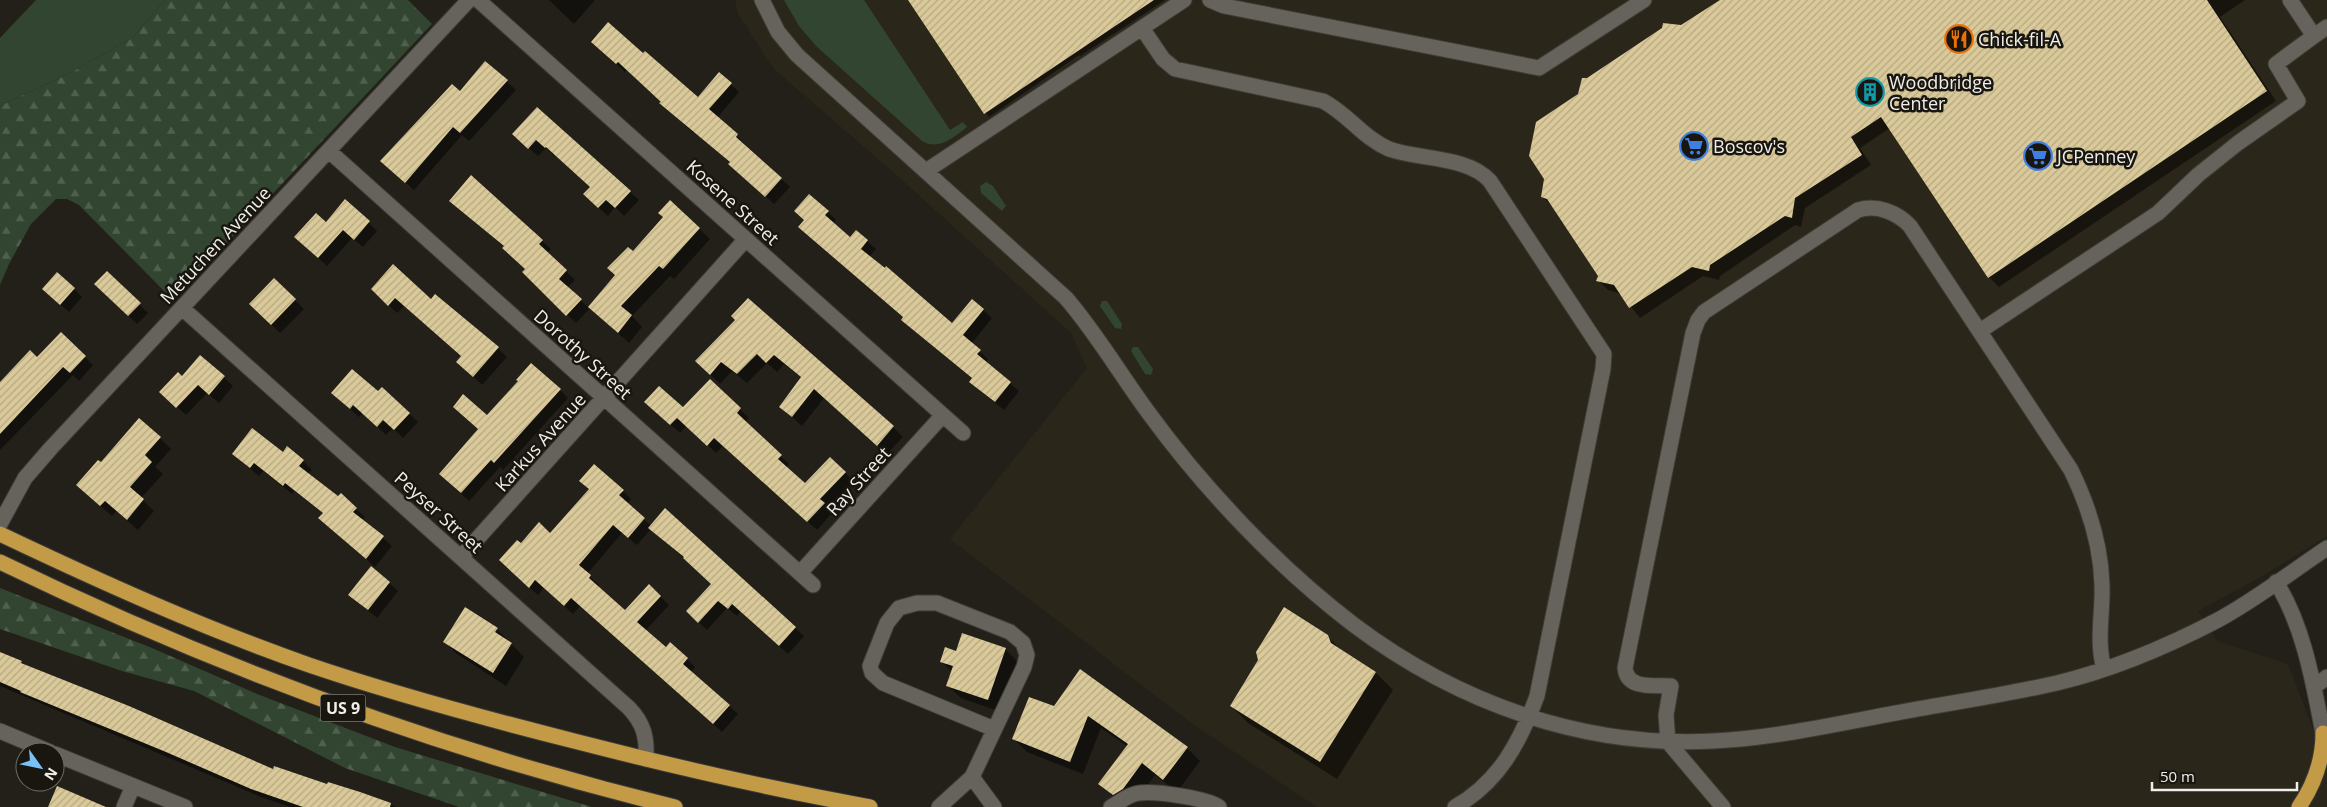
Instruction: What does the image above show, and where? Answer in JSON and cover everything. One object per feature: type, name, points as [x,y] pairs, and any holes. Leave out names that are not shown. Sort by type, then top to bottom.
[{"type":"highway","name":"US 9","points":[[0,534],[176,613],[307,664],[443,707],[646,759],[870,807]]},
{"type":"highway","name":"US 9","points":[[0,562],[232,665],[364,716],[490,757],[675,807]]},
{"type":"highway","points":[[2299,807],[2310,788],[2320,763],[2325,739]]},
{"type":"street","name":"Metuchen Avenue","points":[[0,524],[15,494],[37,464],[470,0]]},
{"type":"street","name":"Kosene Street","points":[[478,0],[963,433]]},
{"type":"street","points":[[762,0],[778,32],[797,55],[1066,298],[1094,333],[1147,411],[1181,454],[1236,517],[1283,562],[1339,612],[1386,646],[1470,694],[1528,717],[1593,733],[1668,742],[1714,741],[1782,734],[2053,684],[2104,669],[2217,621],[2327,548]]},
{"type":"street","points":[[926,171],[1184,0]]},
{"type":"street","points":[[1210,0],[1224,6],[1534,68],[1547,65],[1644,0]]},
{"type":"street","points":[[2290,0],[2314,36]]},
{"type":"street","points":[[1980,331],[2158,212],[2198,175],[2238,143],[2298,100],[2276,64],[2327,27]]},
{"type":"street","points":[[1142,28],[1163,59],[1175,69],[1323,101],[1338,110],[1367,136],[1382,146],[1481,172],[1490,181],[1602,350],[1604,358],[1603,369],[1539,687],[1528,717],[1511,753],[1498,773],[1479,791],[1456,807]]},
{"type":"street","name":"Dorothy Street","points":[[329,151],[813,585]]},
{"type":"street","points":[[1723,807],[1668,742],[1666,714],[1671,686],[1633,683],[1627,677],[1625,668],[1693,333],[1698,320],[1704,312],[1850,214],[1867,208],[1894,213],[1904,220],[1918,236],[2057,448],[2081,494],[2096,541],[2101,570],[2102,599],[2098,640],[2104,669]]},
{"type":"street","name":"Karkus Avenue","points":[[461,557],[746,239]]},
{"type":"street","name":"Peyser Street","points":[[182,308],[637,716],[646,734],[646,759]]},
{"type":"street","name":"Ray Street","points":[[800,573],[943,415]]},
{"type":"street","points":[[2276,582],[2295,620],[2314,687],[2325,739]]},
{"type":"street","points":[[939,807],[972,777],[1024,667],[1027,655],[1023,644],[1010,632],[937,604],[917,603],[899,608],[887,623],[870,666],[872,673],[882,683],[994,729]]},
{"type":"street","points":[[2314,687],[2327,677]]},
{"type":"street","points":[[0,731],[26,742]]},
{"type":"street","points":[[65,758],[185,807]]},
{"type":"street","points":[[972,777],[994,807]]},
{"type":"street","points":[[124,807],[134,786]]},
{"type":"street","points":[[1111,807],[1138,793],[1150,793],[1206,800],[1219,807]]},
{"type":"shaded area","name":"Woodbridge Center","points":[[735,0],[2327,0],[2327,536],[2261,577],[2198,611],[2217,641],[2288,664],[2327,766],[2327,807],[1317,807],[1194,725],[950,539],[1087,368],[1071,333],[892,171],[774,69],[738,14]]},
{"type":"green space","points":[[36,0],[165,0],[133,37],[74,71],[0,106],[0,38]]},
{"type":"green space","points":[[165,0],[408,0],[432,24],[173,300],[79,205],[67,199],[56,199],[31,224],[0,285],[0,106],[74,71],[133,37]]},
{"type":"green space","points":[[784,0],[864,0],[950,130],[963,122],[967,127],[946,142],[940,144],[928,144],[922,141],[816,46],[799,26]]},
{"type":"green space","points":[[986,182],[993,186],[1006,206],[1002,211],[981,193],[980,186]]},
{"type":"green space","points":[[1102,301],[1107,301],[1122,324],[1121,329],[1115,328],[1100,306]]},
{"type":"green space","points":[[1133,347],[1138,347],[1153,369],[1151,375],[1145,374],[1131,351]]},
{"type":"green space","points":[[0,588],[152,648],[257,694],[395,747],[592,807],[459,807],[345,768],[194,691],[122,671],[0,629]]},
{"type":"building","points":[[908,0],[1154,0],[984,114]]},
{"type":"building","points":[[1720,0],[2207,0],[2267,91],[1988,278],[1881,117],[1851,137],[1862,155],[1795,198],[1792,218],[1785,216],[1710,265],[1709,271],[1692,267],[1629,308],[1614,285],[1596,281],[1598,276],[1547,199],[1541,197],[1544,179],[1529,156],[1536,122],[1578,94],[1582,78],[1587,78],[1662,28],[1663,23],[1681,25]]},
{"type":"building","points":[[608,22],[698,97],[719,72],[732,83],[709,109],[738,134],[736,137],[782,178],[765,197],[728,164],[730,162],[659,103],[661,102],[618,62],[616,64],[591,42]]},
{"type":"building","points":[[485,61],[508,80],[460,133],[453,127],[405,183],[380,161],[452,84],[460,91]]},
{"type":"building","points":[[537,107],[631,191],[615,208],[606,200],[598,208],[583,194],[590,187],[546,147],[536,140],[528,149],[512,134]]},
{"type":"building","points":[[471,175],[543,240],[539,244],[567,270],[559,279],[582,299],[566,316],[522,272],[525,269],[502,248],[504,246],[449,201]]},
{"type":"building","points":[[809,194],[829,211],[825,215],[850,237],[856,230],[868,240],[861,249],[885,268],[886,266],[952,323],[972,299],[984,309],[963,335],[981,350],[977,354],[1011,382],[995,402],[969,382],[972,378],[901,320],[903,317],[798,227],[804,220],[794,211]]},
{"type":"building","points":[[345,199],[370,221],[354,240],[343,230],[318,258],[294,237],[316,213],[326,222]]},
{"type":"building","points":[[670,200],[700,228],[663,269],[659,266],[621,306],[632,315],[618,333],[588,307],[615,275],[607,268],[628,247],[633,251],[663,217],[658,213]]},
{"type":"building","points":[[393,264],[431,299],[435,294],[499,347],[473,377],[456,362],[461,356],[395,298],[388,306],[371,289]]},
{"type":"building","points":[[107,271],[141,303],[128,316],[94,284]]},
{"type":"building","points":[[57,272],[75,288],[60,305],[42,289]]},
{"type":"building","points":[[274,278],[296,299],[271,325],[249,304]]},
{"type":"building","points":[[748,298],[894,426],[877,446],[814,389],[792,417],[779,407],[801,377],[774,355],[766,363],[757,354],[737,374],[721,362],[710,375],[695,361],[735,320],[731,316]]},
{"type":"building","points":[[61,332],[86,356],[70,373],[63,367],[0,434],[0,382],[30,350],[37,357]]},
{"type":"building","points":[[200,355],[225,376],[209,395],[198,385],[176,408],[159,392],[178,372],[182,376]]},
{"type":"building","points":[[531,363],[561,389],[494,463],[491,460],[461,493],[439,474],[478,429],[453,407],[463,394],[487,415],[518,381],[516,380]]},
{"type":"building","points":[[352,369],[378,391],[382,387],[410,413],[394,430],[383,420],[377,427],[353,405],[350,409],[331,393]]},
{"type":"building","points":[[710,379],[741,408],[737,413],[782,455],[778,459],[805,483],[830,457],[846,472],[820,499],[825,503],[807,522],[714,438],[707,446],[677,418],[670,425],[644,402],[659,386],[683,407]]},
{"type":"building","points":[[139,418],[161,437],[145,455],[152,462],[130,487],[144,499],[127,520],[105,501],[100,506],[76,485],[98,460],[101,462]]},
{"type":"building","points":[[252,428],[283,452],[287,446],[304,460],[299,466],[338,496],[341,493],[357,508],[353,512],[384,536],[366,559],[318,518],[323,513],[285,483],[283,486],[254,463],[250,468],[232,454]]},
{"type":"building","points":[[594,464],[624,490],[619,495],[645,518],[628,538],[613,525],[579,565],[591,575],[589,578],[625,610],[649,584],[661,596],[637,622],[666,647],[670,642],[688,658],[683,664],[730,705],[713,724],[571,598],[564,606],[535,580],[529,588],[499,560],[517,540],[521,543],[539,522],[550,533],[589,489],[579,481]]},
{"type":"building","points":[[665,508],[796,627],[779,646],[732,604],[728,609],[718,601],[698,623],[686,611],[711,584],[684,557],[648,528]]},
{"type":"building","points":[[371,566],[390,582],[368,610],[348,595]]},
{"type":"building","points":[[465,607],[498,628],[495,632],[512,643],[493,673],[443,642]]},
{"type":"building","points":[[1284,607],[1328,635],[1331,643],[1376,672],[1320,762],[1230,706],[1258,660],[1256,652]]},
{"type":"building","points":[[962,633],[1006,648],[988,700],[946,686],[953,666],[940,662],[945,647],[956,651]]},
{"type":"building","points":[[0,652],[22,661],[21,663],[129,706],[273,769],[274,766],[327,784],[328,782],[360,792],[391,803],[390,807],[303,807],[251,789],[0,682]]},
{"type":"building","points":[[1080,669],[1188,747],[1163,780],[1142,763],[1123,789],[1113,795],[1098,784],[1128,744],[1088,716],[1070,762],[1012,739],[1029,697],[1054,706]]},
{"type":"building","points":[[65,789],[106,807],[48,807],[54,792],[65,792]]},
{"type":"place","name":"Chick-fil-A","points":[[1959,39]]},
{"type":"place","name":"Woodbridge Center","points":[[1870,92]]},
{"type":"place","name":"Boscov's","points":[[1694,146]]},
{"type":"place","name":"JCPenney","points":[[2038,156]]}]
